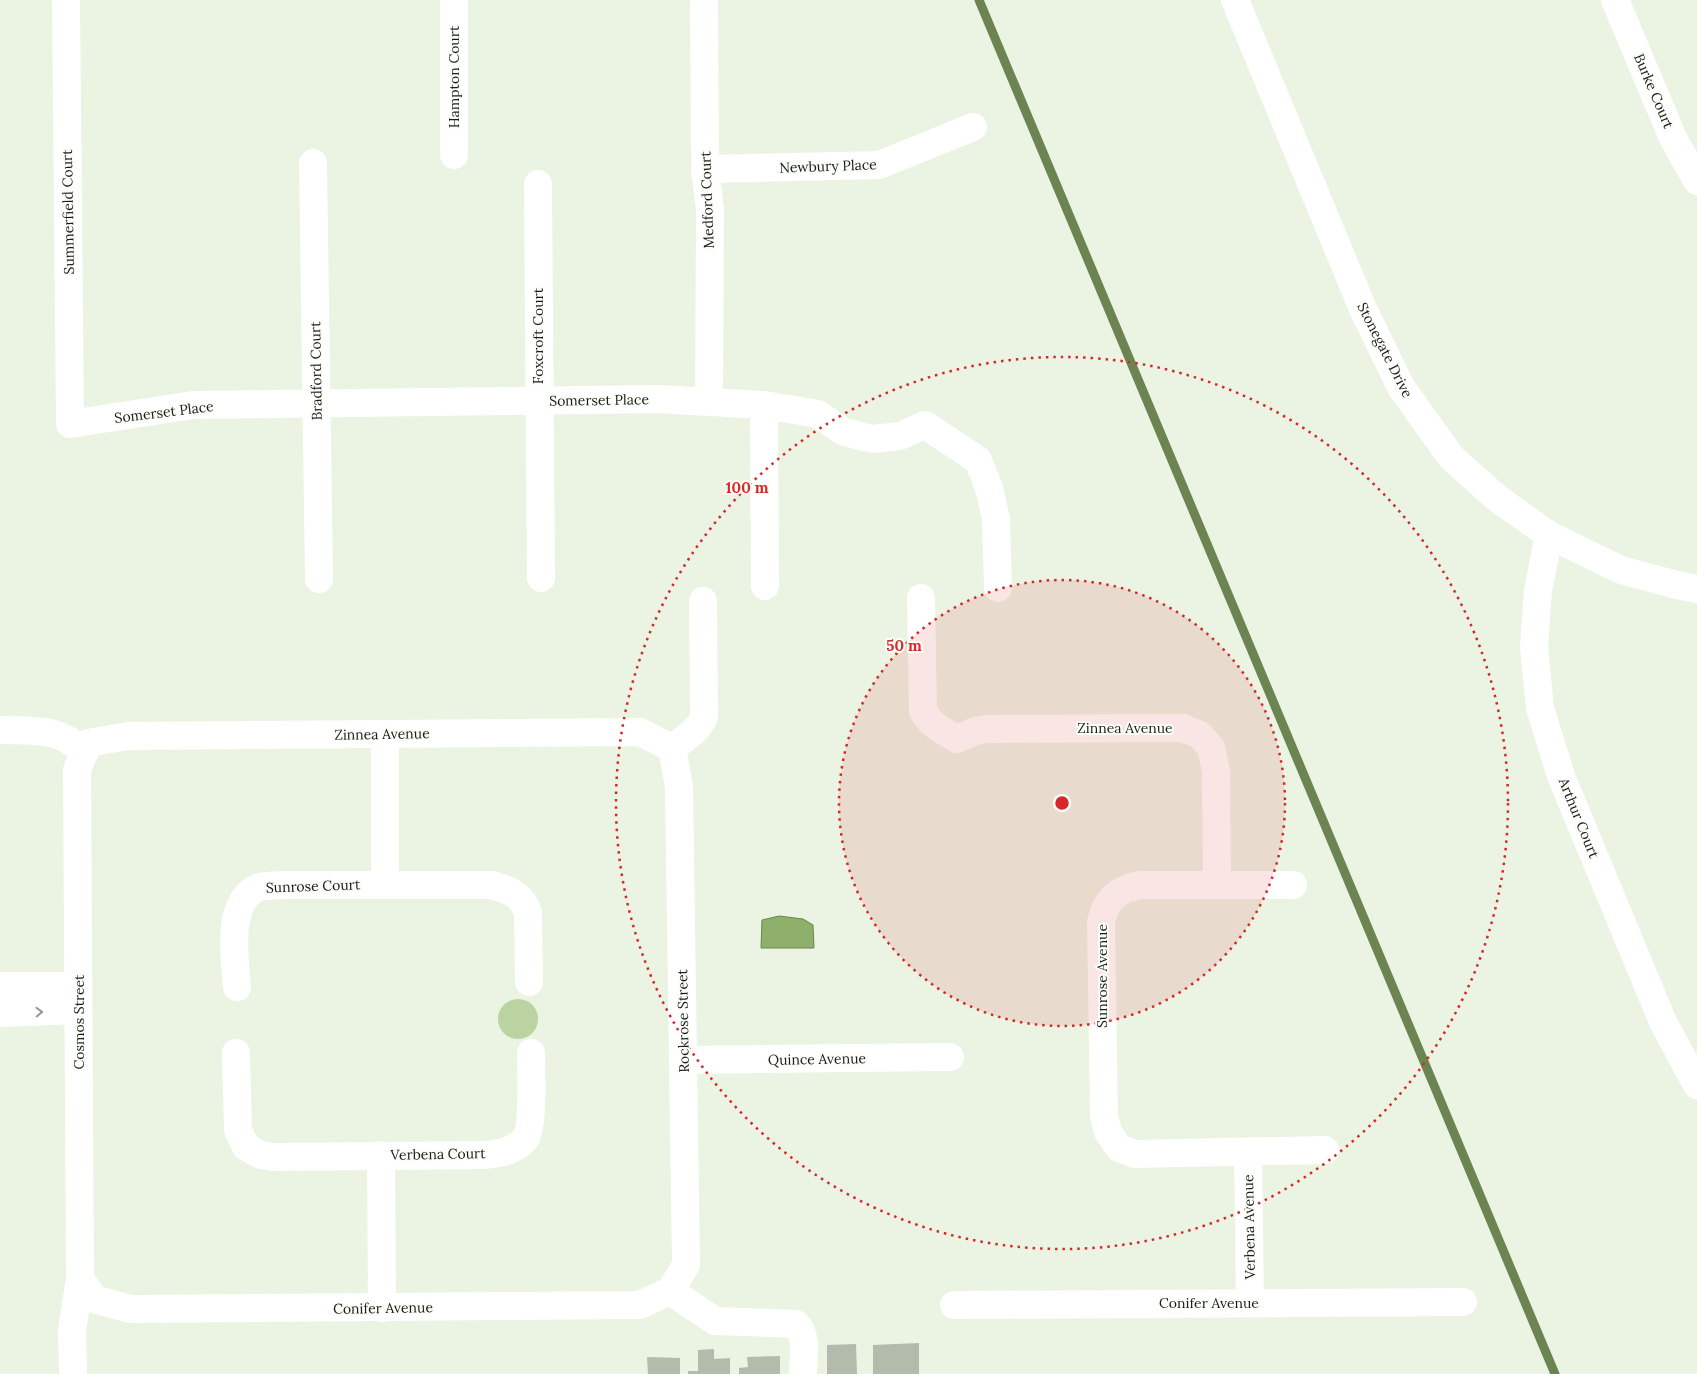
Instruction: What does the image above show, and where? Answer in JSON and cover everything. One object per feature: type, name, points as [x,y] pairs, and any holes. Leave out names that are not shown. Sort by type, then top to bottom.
[{"type":"street","name":"Summerfield Court","points":[[66,0],[70,424]]},
{"type":"street","name":"Hampton Court","points":[[454,0],[454,155]]},
{"type":"street","name":"Medford Court","points":[[704,0],[705,169],[710,209],[709,401]]},
{"type":"street","name":"Stonegate Drive","points":[[1235,0],[1363,309],[1401,387],[1451,457],[1498,499],[1549,535],[1621,570],[1681,586],[1697,588]]},
{"type":"street","name":"Burke Court","points":[[1615,0],[1674,138],[1697,180]]},
{"type":"street","name":"Newbury Place","points":[[705,169],[879,165],[973,127]]},
{"type":"street","name":"Bradford Court","points":[[313,163],[319,579]]},
{"type":"street","name":"Foxcroft Court","points":[[538,184],[538,401],[541,578]]},
{"type":"street","name":"Somerset Place","points":[[70,424],[193,406],[658,399],[764,406],[818,414],[844,432],[872,439],[900,436],[925,425],[978,460],[989,488],[996,519],[998,588]]},
{"type":"street","points":[[764,406],[766,586]]},
{"type":"street","name":"Arthur Court","points":[[1549,535],[1538,591],[1535,637],[1540,708],[1561,776],[1659,1012],[1697,1085]]},
{"type":"street","name":"Zinnea Avenue","points":[[921,598],[923,711],[933,725],[957,739],[989,729],[1183,728],[1200,735],[1211,748],[1216,771],[1217,884]]},
{"type":"street","points":[[672,748],[701,724],[704,716],[703,601]]},
{"type":"street","points":[[0,730],[44,731],[58,734],[87,748]]},
{"type":"street","name":"Zinnea Avenue","points":[[87,748],[128,736],[640,732],[672,748]]},
{"type":"street","points":[[385,734],[385,884]]},
{"type":"street","name":"Cosmos Street","points":[[73,1374],[72,1331],[87,1288],[78,998],[77,770],[87,748]]},
{"type":"street","name":"Rockrose Street","points":[[670,1291],[686,1265],[680,787],[672,748]]},
{"type":"street","name":"Sunrose Court","points":[[237,987],[234,934],[237,913],[255,888],[282,884],[491,884],[505,888],[518,896],[525,904],[528,913],[529,982]]},
{"type":"street","name":"Sunrose Avenue","points":[[1248,1152],[1135,1154],[1119,1148],[1108,1132],[1104,1116],[1101,922],[1104,910],[1112,896],[1140,884],[1293,885]]},
{"type":"street","points":[[0,986],[78,998]]},
{"type":"street","points":[[0,1013],[78,998]]},
{"type":"street","name":"Verbena Court","points":[[236,1053],[238,1130],[246,1147],[273,1157],[486,1154],[504,1152],[519,1144],[526,1137],[530,1123],[531,1053]]},
{"type":"street","name":"Quince Avenue","points":[[683,1060],[950,1057]]},
{"type":"street","points":[[1248,1152],[1326,1150]]},
{"type":"street","name":"Verbena Avenue","points":[[1248,1152],[1250,1303]]},
{"type":"street","name":"Verbena Court","points":[[381,1155],[382,1308]]},
{"type":"street","name":"Conifer Avenue","points":[[87,1288],[130,1309],[640,1305],[670,1291]]},
{"type":"street","points":[[670,1291],[715,1321],[796,1324],[801,1329],[803,1337],[803,1374]]},
{"type":"street","name":"Conifer Avenue","points":[[954,1305],[1463,1302]]},
{"type":"shaded area","points":[[779,916],[803,919],[813,925],[814,948],[761,948],[762,920]]},
{"type":"shaded area","points":[[518,999],[532,1005],[538,1019],[532,1033],[518,1039],[504,1033],[498,1019],[504,1005]]},
{"type":"building","points":[[919,1343],[919,1374],[873,1374],[873,1345]]},
{"type":"building","points":[[856,1344],[857,1374],[827,1374],[827,1345]]},
{"type":"building","points":[[714,1349],[714,1359],[730,1358],[730,1374],[688,1374],[688,1371],[698,1371],[698,1350]]},
{"type":"building","points":[[780,1356],[780,1374],[739,1374],[739,1368],[748,1367],[747,1357]]},
{"type":"building","points":[[647,1357],[680,1358],[680,1374],[648,1374]]},
{"type":"waterway","points":[[979,0],[1555,1374]]}]
